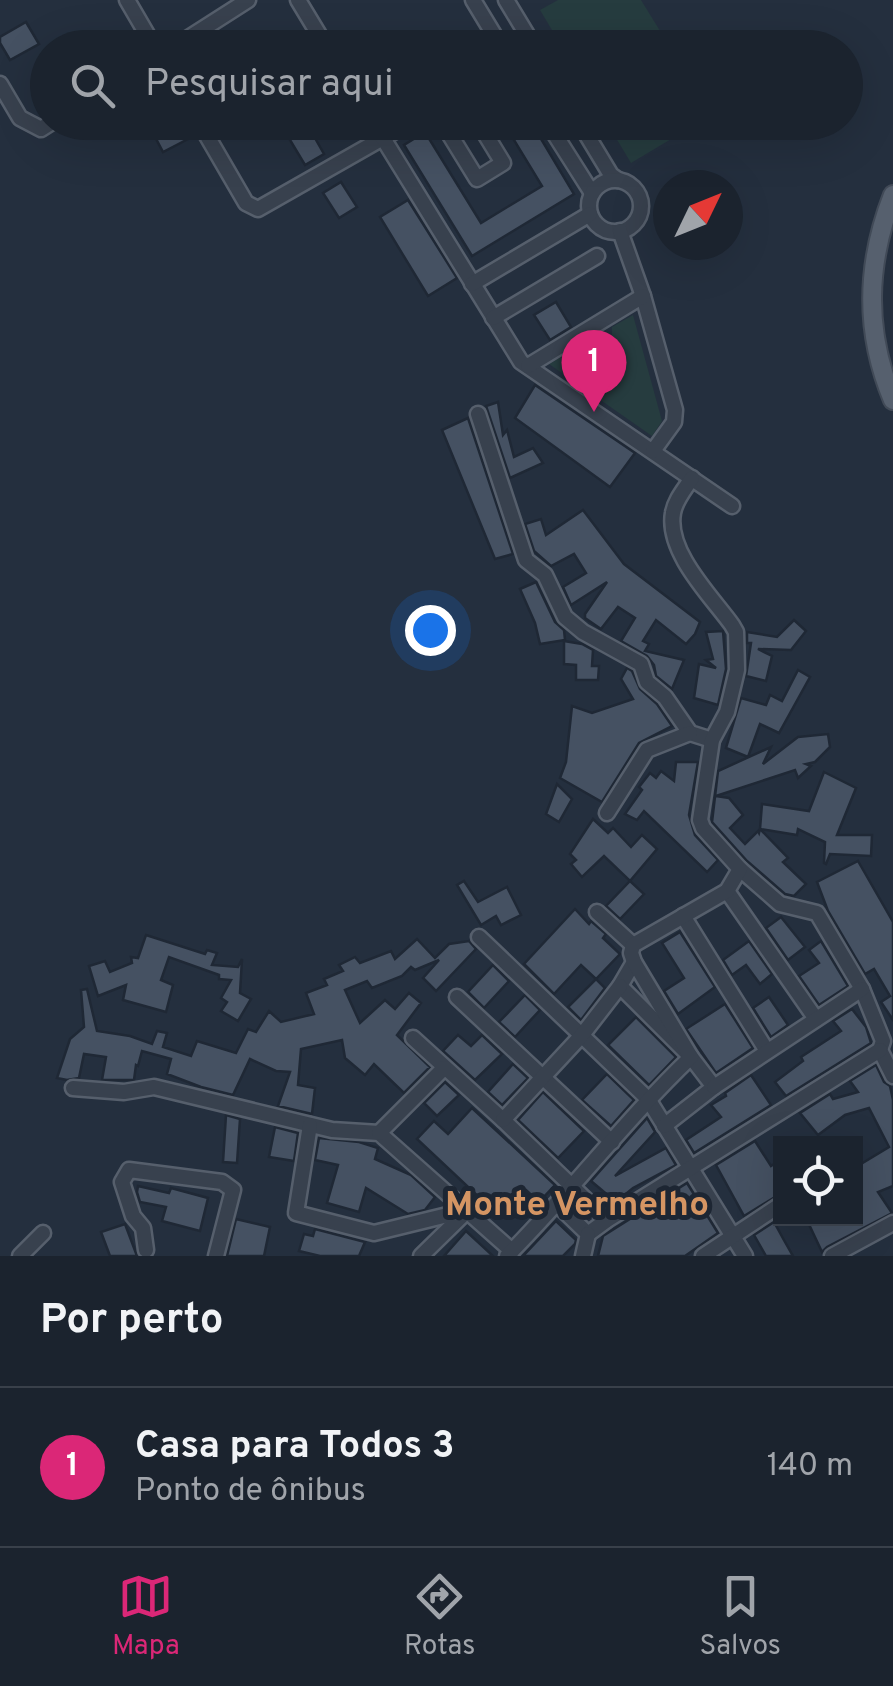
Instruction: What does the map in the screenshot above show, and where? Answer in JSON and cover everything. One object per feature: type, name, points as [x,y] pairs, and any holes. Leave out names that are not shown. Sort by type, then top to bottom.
[{"type":"main road","points":[[893,195],[871,283],[874,330],[893,400]]},
{"type":"street","points":[[128,0],[144,30]]},
{"type":"street","points":[[201,30],[248,0]]},
{"type":"street","points":[[298,0],[317,30]]},
{"type":"street","points":[[474,0],[492,30]]},
{"type":"street","points":[[506,0],[524,30]]},
{"type":"street","points":[[0,84],[20,118],[30,121]]},
{"type":"street","points":[[210,140],[246,202],[258,209],[382,140]]},
{"type":"street","points":[[385,140],[516,356],[732,506]]},
{"type":"street","points":[[453,140],[476,179],[503,163],[489,140]]},
{"type":"street","points":[[558,140],[592,193]]},
{"type":"street","points":[[590,140],[611,175],[633,188],[640,203],[637,219],[630,227],[613,232],[599,226],[590,214],[590,199],[603,183],[618,180]]},
{"type":"street","points":[[472,284],[590,214]]},
{"type":"street","points":[[620,231],[643,296],[676,416],[654,451]]},
{"type":"street","points":[[492,318],[597,256]]},
{"type":"street","points":[[528,366],[643,296]]},
{"type":"street","points":[[478,414],[526,560],[545,575],[565,617],[641,664],[647,682],[664,697],[690,733],[712,740]]},
{"type":"street","points":[[584,1256],[588,1234],[607,1220],[880,1050],[883,1041],[862,989],[817,913],[780,904],[740,869],[700,820],[712,740],[727,712],[737,670],[736,632],[691,570],[673,530],[673,512],[692,478]]},
{"type":"street","points":[[607,812],[647,750],[690,733]]},
{"type":"street","points":[[714,1088],[691,1057],[631,953],[633,945],[726,890],[740,869]]},
{"type":"street","points":[[726,890],[816,1019]]},
{"type":"street","points":[[597,912],[633,945]]},
{"type":"street","points":[[683,916],[768,1051]]},
{"type":"street","points":[[479,937],[648,1099],[745,1256]]},
{"type":"street","points":[[503,1120],[582,1035],[634,962]]},
{"type":"street","points":[[620,986],[691,1057]]},
{"type":"street","points":[[664,1126],[862,989]]},
{"type":"street","points":[[457,997],[612,1142]]},
{"type":"street","points":[[413,1038],[607,1220]]},
{"type":"street","points":[[880,1050],[893,1076]]},
{"type":"street","points":[[72,1088],[124,1092],[154,1087],[332,1130],[380,1133],[468,1210],[510,1253],[648,1099],[691,1057]]},
{"type":"street","points":[[380,1133],[444,1068]]},
{"type":"street","points":[[310,1124],[296,1213],[374,1233],[468,1210]]},
{"type":"street","points":[[146,1250],[143,1228],[133,1216],[122,1182],[129,1170],[222,1182],[233,1190],[216,1256]]},
{"type":"street","points":[[557,1204],[588,1234]]},
{"type":"street","points":[[421,1256],[468,1210]]},
{"type":"street","points":[[703,1256],[773,1210]]},
{"type":"street","points":[[832,1256],[893,1223]]},
{"type":"street","points":[[20,1256],[43,1233]]},
{"type":"green space","points":[[558,0],[641,0],[660,30],[552,30],[540,10]]},
{"type":"green space","points":[[617,140],[670,140],[631,163]]},
{"type":"green space","points":[[633,315],[662,421],[652,436],[549,364],[570,352],[578,357],[612,337],[612,327]]},
{"type":"building","points":[[26,22],[31,30],[30,49],[10,60],[0,37]]},
{"type":"building","points":[[157,140],[186,140],[163,152]]},
{"type":"building","points":[[290,140],[316,140],[324,154],[305,165]]},
{"type":"building","points":[[412,140],[430,140],[481,223],[542,186],[514,140],[542,140],[574,194],[472,256],[404,145]]},
{"type":"building","points":[[341,182],[357,207],[339,218],[323,193]]},
{"type":"building","points":[[408,200],[457,278],[428,296],[380,217]]},
{"type":"building","points":[[556,302],[571,327],[550,340],[534,315]]},
{"type":"building","points":[[535,385],[635,453],[610,487],[515,418]]},
{"type":"building","points":[[498,402],[503,435],[507,430],[514,457],[533,448],[543,463],[510,478],[486,406]]},
{"type":"building","points":[[468,418],[513,554],[495,559],[442,430]]},
{"type":"building","points":[[583,510],[624,564],[700,622],[686,644],[656,620],[643,641],[649,644],[645,651],[684,660],[672,689],[656,676],[647,656],[621,641],[635,618],[618,607],[601,629],[585,618],[607,582],[571,605],[563,587],[586,573],[574,554],[551,566],[534,551],[525,524],[541,519],[546,535]]},
{"type":"building","points":[[536,582],[555,622],[564,630],[565,640],[540,644],[520,589]]},
{"type":"building","points":[[794,620],[806,631],[791,650],[758,649],[772,656],[766,681],[746,676],[751,643],[747,643],[747,632],[777,637]]},
{"type":"building","points":[[723,631],[726,669],[718,705],[694,698],[699,664],[716,668],[706,660],[713,659],[706,632]]},
{"type":"building","points":[[564,641],[593,650],[592,666],[599,666],[598,680],[576,680],[576,665],[564,664]]},
{"type":"building","points":[[627,668],[672,726],[639,743],[602,802],[560,778],[566,762],[572,706],[592,713],[633,699],[621,679]]},
{"type":"building","points":[[798,670],[810,677],[779,733],[760,724],[748,757],[726,748],[741,698],[766,705],[770,695],[782,701]]},
{"type":"building","points":[[828,734],[830,747],[815,762],[806,764],[811,766],[798,778],[795,770],[716,796],[729,798],[743,815],[730,828],[745,844],[760,829],[788,858],[783,862],[806,884],[794,896],[785,894],[747,861],[712,822],[718,771],[771,747],[763,764],[798,737]]},
{"type":"building","points":[[676,762],[698,762],[689,815],[695,835],[718,860],[707,872],[644,811],[637,820],[625,814],[650,773],[656,778],[661,771],[674,781]]},
{"type":"building","points":[[824,772],[856,788],[837,835],[872,835],[871,856],[830,854],[826,864],[825,842],[798,829],[797,835],[760,829],[762,804],[809,811]]},
{"type":"building","points":[[557,784],[572,799],[559,822],[546,814]]},
{"type":"building","points":[[593,819],[608,833],[613,828],[631,847],[642,835],[657,849],[630,881],[604,856],[582,877],[571,864],[576,860],[570,854]]},
{"type":"building","points":[[858,861],[893,922],[893,1020],[881,1002],[890,996],[874,969],[865,974],[828,911],[817,882]]},
{"type":"building","points":[[464,881],[478,902],[507,887],[521,915],[501,925],[496,916],[481,925],[457,885]]},
{"type":"building","points":[[630,881],[644,894],[620,919],[606,906]]},
{"type":"building","points":[[575,909],[606,934],[603,938],[620,954],[596,979],[581,965],[554,994],[524,964]]},
{"type":"building","points":[[781,917],[805,947],[788,960],[766,928]]},
{"type":"building","points":[[680,932],[715,987],[678,1014],[664,991],[684,978],[662,943]]},
{"type":"building","points":[[146,935],[205,954],[207,950],[217,953],[212,965],[238,967],[242,959],[240,993],[251,999],[238,1021],[221,1011],[227,1002],[221,998],[231,980],[219,979],[219,975],[169,957],[161,980],[173,985],[166,1012],[123,1000],[126,985],[98,996],[89,966],[105,961],[110,972],[132,963],[131,957],[138,958]]},
{"type":"building","points":[[417,939],[435,958],[449,944],[469,941],[476,949],[436,991],[423,978],[439,960],[415,970],[411,967],[402,976],[372,988],[367,981],[345,990],[360,1023],[385,1000],[395,1009],[409,993],[421,1003],[397,1035],[430,1067],[404,1093],[374,1064],[365,1075],[345,1058],[342,1040],[301,1049],[298,1085],[315,1088],[312,1114],[278,1106],[290,1072],[276,1071],[250,1059],[233,1095],[167,1074],[171,1059],[142,1051],[134,1080],[102,1080],[106,1057],[84,1054],[79,1078],[57,1078],[70,1039],[84,1027],[81,990],[87,989],[97,1031],[152,1044],[157,1031],[167,1033],[163,1047],[191,1056],[197,1041],[236,1053],[248,1029],[256,1032],[269,1011],[281,1022],[314,1014],[306,993],[327,985],[324,979],[343,971],[339,965],[355,957],[360,963],[391,951],[395,959]]},
{"type":"building","points":[[749,941],[772,974],[760,984],[746,965],[732,975],[723,960]]},
{"type":"building","points":[[821,941],[848,986],[819,1005],[799,976],[819,963],[809,950]]},
{"type":"building","points":[[493,965],[509,981],[484,1008],[468,992]]},
{"type":"building","points":[[596,979],[605,988],[581,1020],[568,1007]]},
{"type":"building","points":[[525,995],[540,1010],[515,1037],[499,1022]]},
{"type":"building","points":[[769,997],[788,1025],[771,1037],[753,1008]]},
{"type":"building","points":[[725,1004],[753,1048],[716,1073],[686,1029]]},
{"type":"building","points":[[852,1009],[866,1027],[871,1043],[786,1096],[775,1082],[803,1061],[801,1057],[841,1031],[833,1021]]},
{"type":"building","points":[[636,1017],[676,1057],[649,1085],[608,1045]]},
{"type":"building","points":[[458,1035],[471,1046],[482,1035],[502,1054],[475,1080],[443,1051]]},
{"type":"building","points":[[513,1064],[528,1078],[502,1105],[488,1092]]},
{"type":"building","points":[[876,1065],[890,1086],[893,1186],[878,1192],[892,1213],[822,1252],[810,1226],[863,1226],[863,1163],[889,1147],[869,1108],[845,1115],[818,1135],[800,1113],[830,1094],[833,1099],[858,1092],[850,1081]]},
{"type":"building","points":[[607,1074],[634,1100],[611,1126],[582,1100]]},
{"type":"building","points":[[751,1075],[771,1105],[694,1153],[686,1140],[721,1117],[711,1105]]},
{"type":"building","points":[[445,1082],[459,1095],[437,1116],[424,1103]]},
{"type":"building","points":[[543,1092],[584,1131],[558,1158],[518,1120]]},
{"type":"building","points":[[472,1108],[555,1185],[539,1202],[526,1190],[500,1217],[417,1139],[434,1121],[448,1134]]},
{"type":"building","points":[[226,1115],[240,1119],[237,1163],[223,1162]]},
{"type":"building","points":[[647,1118],[655,1132],[615,1176],[666,1148],[676,1165],[616,1202],[591,1181]]},
{"type":"building","points":[[275,1127],[298,1133],[294,1161],[269,1157]]},
{"type":"building","points":[[319,1138],[378,1148],[375,1159],[411,1175],[435,1197],[425,1210],[408,1214],[366,1188],[359,1212],[327,1203],[338,1165],[315,1160]]},
{"type":"building","points":[[755,1141],[773,1165],[773,1198],[744,1216],[716,1165]]},
{"type":"building","points":[[687,1183],[718,1233],[685,1256],[598,1256],[603,1236]]},
{"type":"building","points":[[138,1186],[169,1193],[171,1188],[208,1198],[200,1231],[162,1221],[166,1207],[140,1202]]},
{"type":"building","points":[[236,1219],[270,1227],[264,1256],[227,1256]]},
{"type":"building","points":[[556,1221],[576,1240],[575,1244],[563,1256],[523,1256]]},
{"type":"building","points":[[773,1223],[793,1256],[766,1256],[754,1235]]},
{"type":"building","points":[[125,1224],[137,1256],[110,1256],[101,1232]]},
{"type":"building","points":[[315,1229],[365,1242],[359,1256],[320,1256],[299,1251],[304,1234],[313,1236]]},
{"type":"building","points":[[466,1231],[493,1256],[444,1256]]},
{"type":"place","name":"Casa para Todos 3","points":[[594,412]]},
{"type":"district","name":"Monte Vermelho","points":[[577,1206]]}]
